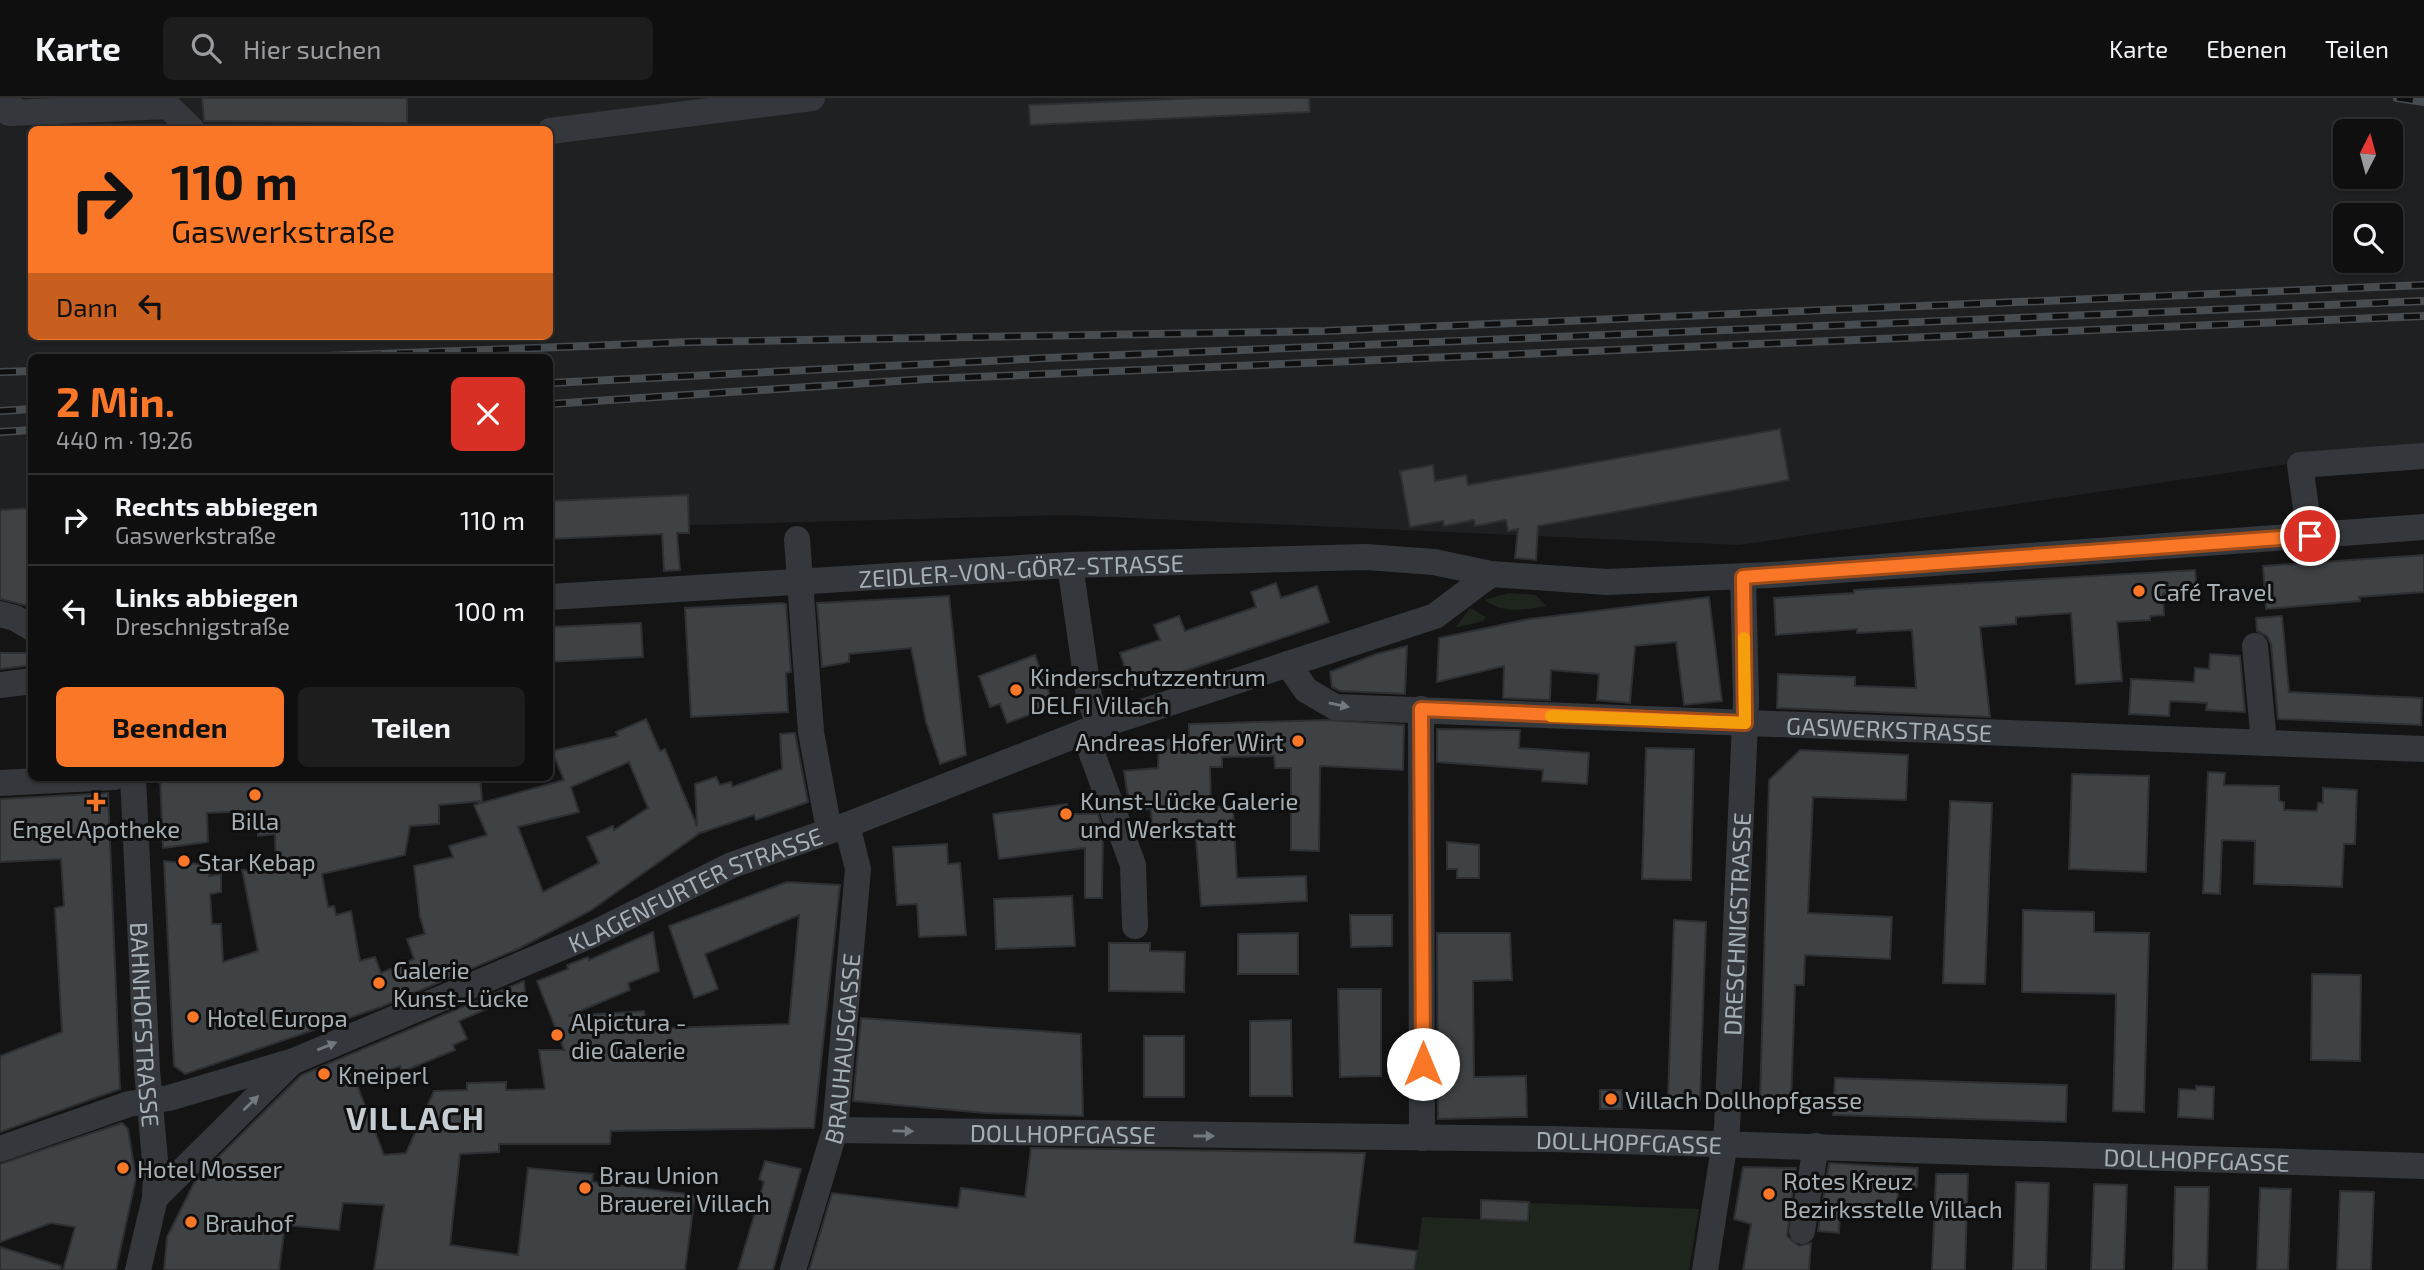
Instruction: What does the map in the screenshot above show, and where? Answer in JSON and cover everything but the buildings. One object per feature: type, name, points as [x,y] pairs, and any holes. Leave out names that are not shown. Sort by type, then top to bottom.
[{"type":"street","points":[[8,98],[9,113],[168,106],[188,126]]},
{"type":"street","points":[[553,131],[812,98]]},
{"type":"street","points":[[2310,536],[2300,465],[2424,456]]},
{"type":"street","points":[[1491,574],[1607,582],[1743,577],[2424,527]]},
{"type":"street","name":"BRAUHAUSGASSE","points":[[793,1270],[835,1130],[858,869],[838,827],[811,732],[797,538]]},
{"type":"street","name":"ZEIDLER-VON-GÖRZ-STRASSE","points":[[553,597],[1070,565],[1366,557],[1434,562],[1491,574]]},
{"type":"street","points":[[1070,565],[1091,729],[1133,865],[1135,926]]},
{"type":"street","name":"KLAGENFURTER STRASSE","points":[[0,1149],[112,1110],[149,1100],[169,1098],[294,1061],[591,935],[732,865],[1091,729],[1435,616],[1491,574]]},
{"type":"street","name":"DRESCHNIGSTRASSE","points":[[1705,1270],[1725,1144],[1745,723],[1743,577]]},
{"type":"street","points":[[0,614],[15,618],[28,627]]},
{"type":"street","points":[[0,632],[28,630]]},
{"type":"street","points":[[2255,646],[2264,743]]},
{"type":"street","name":"GASWERKSTRASSE","points":[[1288,664],[1306,690],[1335,707],[2424,749]]},
{"type":"street","points":[[0,685],[28,682]]},
{"type":"street","points":[[1421,709],[1422,1138]]},
{"type":"street","points":[[0,783],[38,781]]},
{"type":"street","name":"BAHNHOFSTRASSE","points":[[132,781],[149,1100],[156,1171],[155,1198],[139,1267]]},
{"type":"street","name":"KLAGENFURTER STRASSE","points":[[155,1198],[294,1061]]},
{"type":"street","name":"DOLLHOPFGASSE","points":[[835,1130],[1816,1146],[2424,1166]]},
{"type":"street","points":[[1802,1231],[1816,1146]]},
{"type":"shaded area","points":[[0,98],[2424,98],[2424,444],[1739,545],[1066,515],[553,529],[553,354],[28,354],[28,543],[0,544]]},
{"type":"shaded area","points":[[1509,593],[1536,595],[1546,606],[1507,609],[1484,600]]},
{"type":"shaded area","points":[[1470,608],[1486,617],[1483,621],[1455,628]]},
{"type":"shaded area","points":[[1530,1203],[1699,1209],[1689,1270],[1415,1270],[1422,1217],[1530,1221]]},
{"type":"railway","points":[[2397,98],[2424,102]]},
{"type":"railway","points":[[379,354],[689,342],[1325,331],[2424,285]]},
{"type":"railway","points":[[553,383],[1047,358],[2424,301]]},
{"type":"railway","points":[[553,404],[927,379],[2424,316]]},
{"type":"railway","points":[[0,372],[28,371]]},
{"type":"railway","points":[[0,411],[28,409]]},
{"type":"railway","points":[[0,432],[28,430]]},
{"type":"slow traffic","points":[[1551,716],[1745,723],[1744,638]]},
{"type":"place","name":"Café Travel","points":[[2139,591]]},
{"type":"place","name":"Kinderschutzzentrum DELFI Villach","points":[[1016,690]]},
{"type":"place","name":"Andreas Hofer Wirt","points":[[1298,741]]},
{"type":"place","name":"Billa","points":[[255,795]]},
{"type":"place","name":"Engel Apotheke","points":[[96,802]]},
{"type":"place","name":"Kunst-Lücke Galerie und Werkstatt","points":[[1066,814]]},
{"type":"place","name":"Star Kebap","points":[[184,861]]},
{"type":"place","name":"Galerie Kunst-Lücke","points":[[379,983]]},
{"type":"place","name":"Hotel Europa","points":[[193,1017]]},
{"type":"place","name":"Alpictura - die Galerie","points":[[557,1035]]},
{"type":"place","name":"Kneiperl","points":[[324,1074]]},
{"type":"place","name":"Villach Dollhopfgasse","points":[[1611,1099]]},
{"type":"place","name":"Hotel Mosser","points":[[123,1168]]},
{"type":"place","name":"Brau Union Brauerei Villach","points":[[585,1188]]},
{"type":"place","name":"Rotes Kreuz Bezirksstelle Villach","points":[[1769,1194]]},
{"type":"place","name":"Brauhof","points":[[191,1222]]},
{"type":"district","name":"VILLACH","points":[[416,1117]]},
{"type":"route","points":[[1423,1064],[1421,709],[1745,723],[1743,577],[2128,547],[2310,536]]}]
